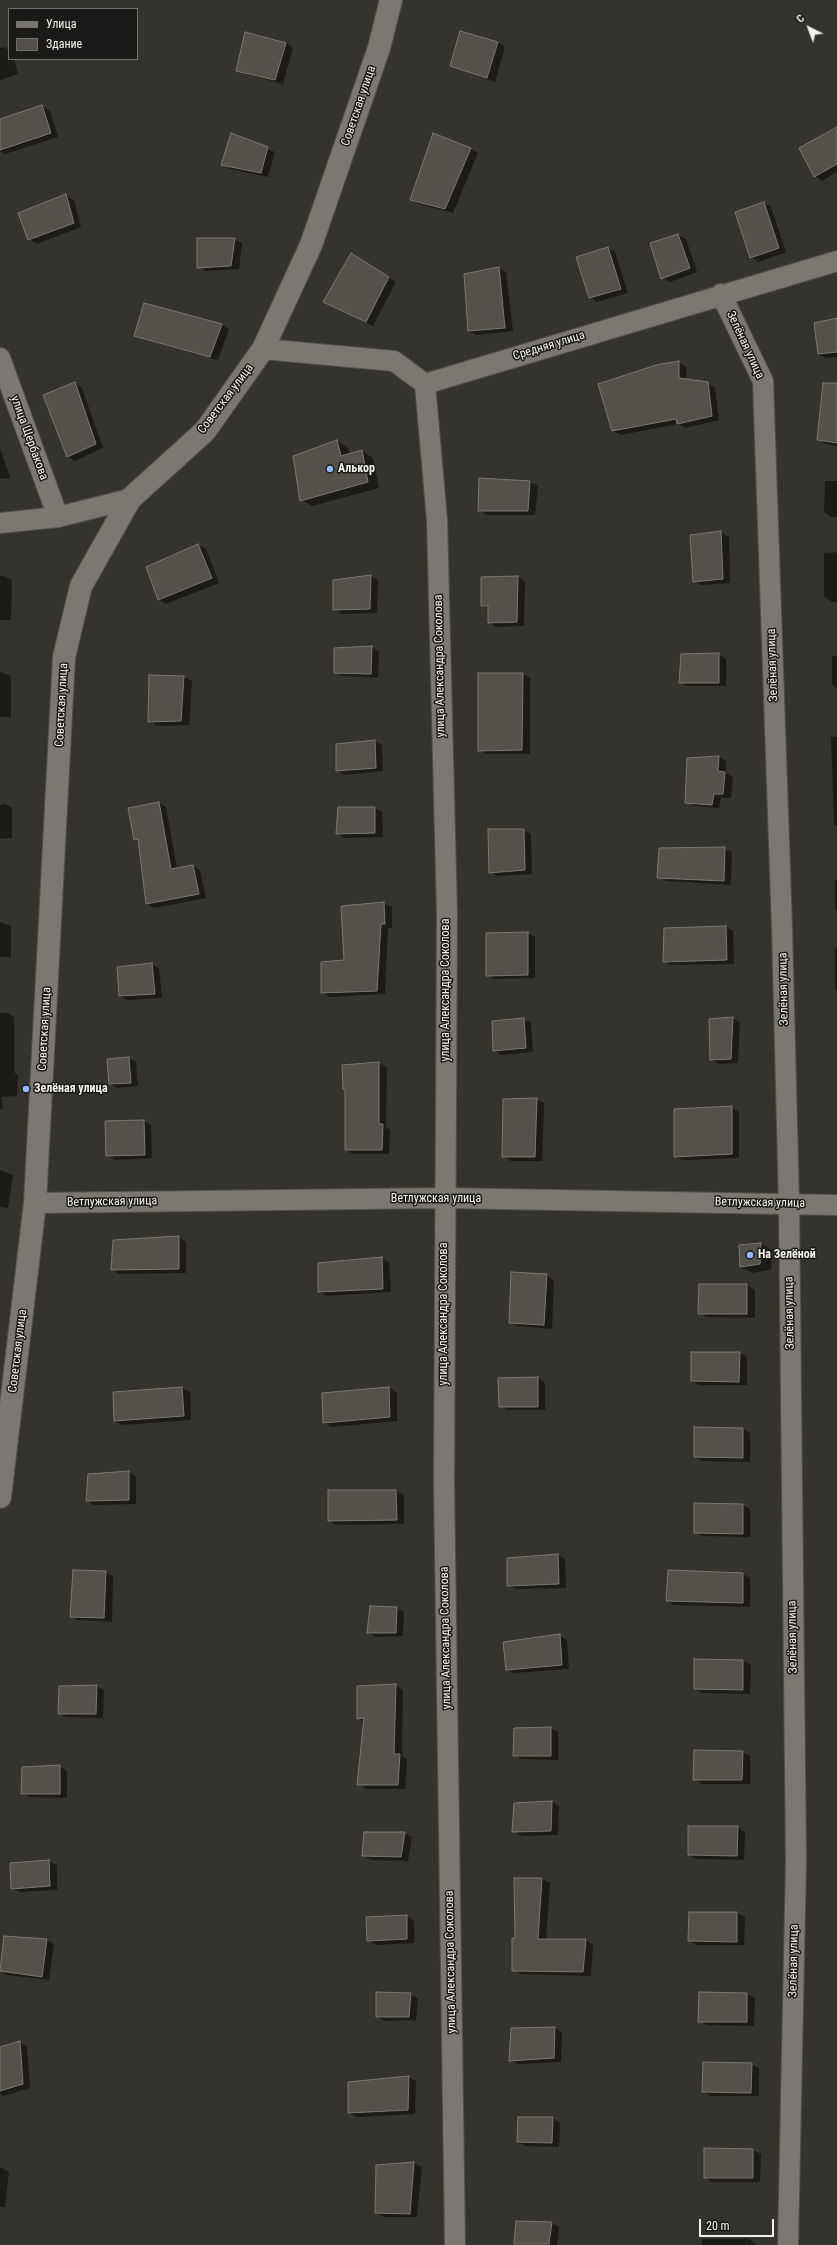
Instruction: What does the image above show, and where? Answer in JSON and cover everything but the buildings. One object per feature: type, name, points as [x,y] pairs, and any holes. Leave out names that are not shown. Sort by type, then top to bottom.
[{"type":"street","name":"Советская улица","points":[[0,1497],[36,1203],[64,657],[81,586],[130,499],[205,430],[263,349],[311,245],[379,48],[391,0]]},
{"type":"street","name":"Средняя улица","points":[[425,384],[721,294],[837,262]]},
{"type":"street","name":"Зелёная улица","points":[[721,294],[763,381],[782,920],[789,1203],[796,1861],[788,2245]]},
{"type":"street","points":[[263,349],[394,361],[425,384]]},
{"type":"street","name":"улица Щербакова","points":[[0,358],[58,517]]},
{"type":"street","name":"улица Александра Соколова","points":[[425,384],[437,520],[447,914],[444,1198],[444,1482],[455,2245]]},
{"type":"street","points":[[0,523],[58,517],[130,499]]},
{"type":"street","name":"Ветлужская улица","points":[[36,1203],[444,1198],[837,1205]]},
{"type":"place","name":"Алькор","points":[[330,469]]},
{"type":"place","name":"Зелёная улица","points":[[26,1089]]},
{"type":"place","name":"На Зелёной","points":[[750,1255]]}]
